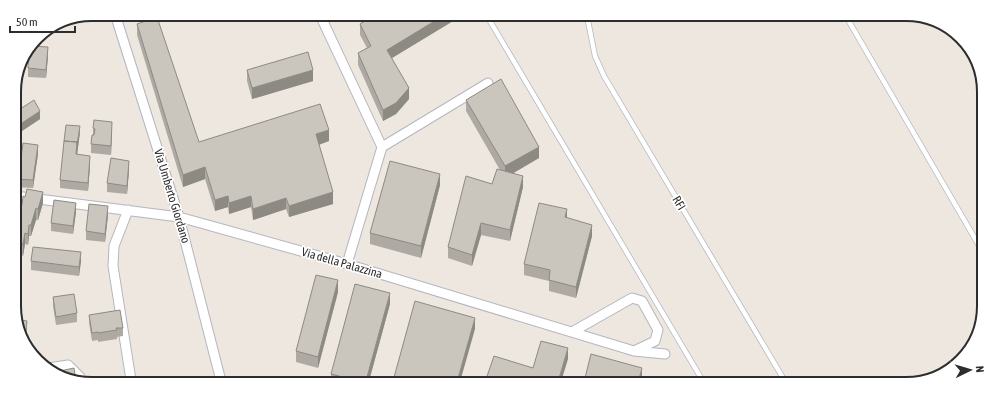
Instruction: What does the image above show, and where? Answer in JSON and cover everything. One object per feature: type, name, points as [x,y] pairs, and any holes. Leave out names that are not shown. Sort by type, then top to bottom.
[{"type":"street","name":"Via Umberto Giordano","points":[[117,21],[180,216],[220,377]]},
{"type":"street","points":[[323,21],[382,147],[347,264]]},
{"type":"street","points":[[382,147],[488,83]]},
{"type":"street","name":"Via della Palazzina","points":[[21,197],[180,216],[347,264],[634,351],[665,354]]},
{"type":"street","points":[[128,210],[114,246],[112,266],[130,377]]},
{"type":"street","points":[[572,332],[632,298],[642,301],[658,330],[655,341],[634,351]]},
{"type":"street","points":[[56,367],[68,365],[79,376]]},
{"type":"lane","points":[[490,21],[700,377]]},
{"type":"lane","name":"RFI","points":[[588,21],[595,56],[604,76],[782,377]]},
{"type":"lane","points":[[849,21],[977,242]]},
{"type":"building","points":[[146,21],[158,21],[199,142],[320,104],[329,130],[316,134],[333,192],[289,206],[286,198],[253,209],[251,196],[229,203],[228,196],[215,200],[205,167],[183,175],[137,24]]},
{"type":"building","points":[[365,21],[435,21],[387,50],[409,88],[396,103],[383,110],[358,53],[371,46],[360,24]]},
{"type":"building","points":[[38,46],[48,47],[46,70],[28,68],[28,61]]},
{"type":"building","points":[[308,52],[313,70],[252,88],[247,70]]},
{"type":"building","points":[[501,79],[539,147],[505,166],[466,100]]},
{"type":"building","points":[[34,100],[40,111],[21,124],[21,108]]},
{"type":"building","points":[[94,120],[112,122],[111,146],[91,144],[92,135],[94,135],[95,129],[93,128]]},
{"type":"building","points":[[66,125],[80,126],[77,145],[77,142],[64,141]]},
{"type":"building","points":[[64,141],[77,142],[76,154],[90,156],[88,183],[60,180]]},
{"type":"building","points":[[23,143],[38,145],[33,180],[21,179]]},
{"type":"building","points":[[111,158],[129,161],[127,186],[107,183]]},
{"type":"building","points":[[390,161],[440,174],[421,246],[370,233]]},
{"type":"building","points":[[497,169],[523,176],[510,230],[481,223],[472,255],[448,247],[466,176],[492,184]]},
{"type":"building","points":[[27,189],[43,192],[38,209],[36,208],[31,225],[29,225],[28,234],[25,233],[23,244],[21,244],[21,205],[23,196],[25,197]]},
{"type":"building","points":[[54,200],[76,203],[73,226],[51,223]]},
{"type":"building","points":[[539,203],[567,209],[565,217],[592,225],[576,287],[549,280],[550,270],[524,264]]},
{"type":"building","points":[[89,204],[108,206],[105,234],[86,231]]},
{"type":"building","points":[[33,247],[81,252],[79,267],[31,261]]},
{"type":"building","points":[[316,275],[338,280],[318,357],[296,351]]},
{"type":"building","points":[[355,284],[390,293],[367,377],[343,377],[331,374]]},
{"type":"building","points":[[74,294],[77,313],[56,317],[53,297]]},
{"type":"building","points":[[415,301],[475,318],[458,377],[394,377]]},
{"type":"building","points":[[120,310],[123,328],[92,333],[89,315]]},
{"type":"building","points":[[22,320],[27,321],[26,331]]},
{"type":"building","points":[[541,341],[568,348],[559,377],[487,377],[494,356],[533,368]]},
{"type":"building","points":[[591,354],[642,368],[640,377],[585,377]]},
{"type":"building","points":[[74,368],[75,375],[69,373],[62,370]]}]
